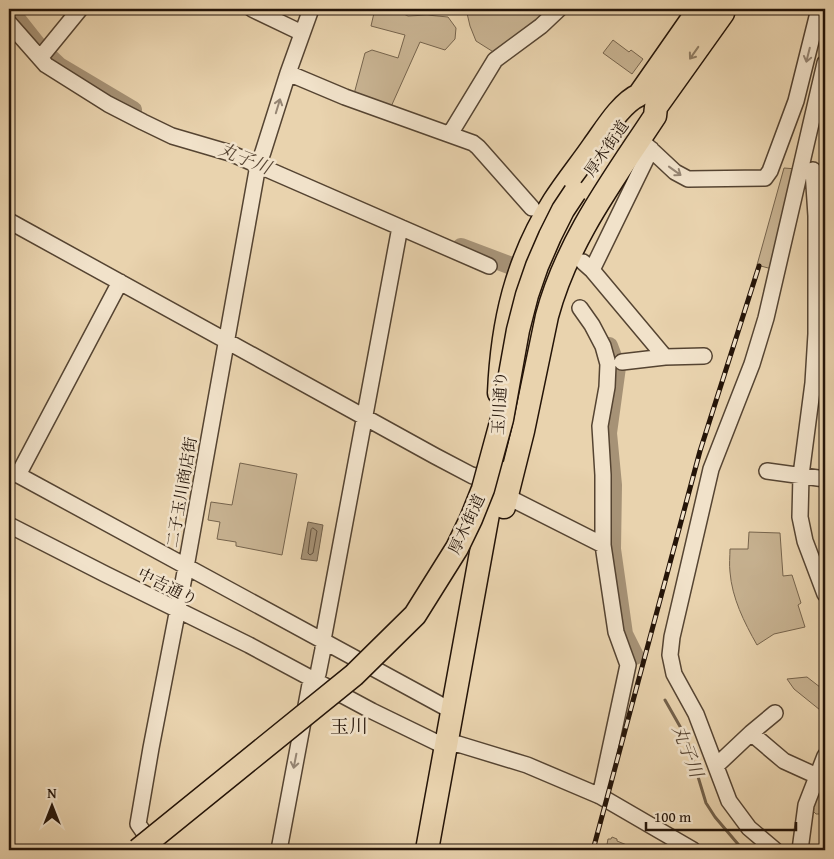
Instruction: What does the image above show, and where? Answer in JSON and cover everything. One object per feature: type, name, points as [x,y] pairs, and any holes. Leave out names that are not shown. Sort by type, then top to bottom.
[{"type":"highway","name":"玉川通り","points":[[647,101],[699,9]]},
{"type":"highway","name":"玉川通り","points":[[647,101],[725,10]]},
{"type":"highway","name":"玉川通り","points":[[440,850],[452,746],[452,711],[496,474],[501,360],[504,335],[519,276],[541,223],[554,201],[630,99],[647,101]]},
{"type":"highway","name":"玉川通り","points":[[427,850],[452,746],[506,496],[523,431],[547,316],[560,276],[589,218],[646,143],[655,116],[647,101]]},
{"type":"highway","name":"厚木街道","points":[[138,850],[354,676],[415,615],[457,548],[471,520],[483,489],[502,419],[527,295],[550,236],[563,210],[581,195],[648,111],[647,101]]},
{"type":"highway","name":"厚木街道","points":[[157,850],[360,686],[395,653],[422,623],[442,596],[463,562],[496,490],[509,444],[536,312],[560,245],[581,195]]},
{"type":"street","points":[[41,56],[80,9]]},
{"type":"street","points":[[252,9],[302,33]]},
{"type":"street","name":"二子玉川商店街","points":[[157,850],[138,824],[151,748],[260,160],[311,9]]},
{"type":"street","points":[[450,134],[495,60],[541,26],[559,9]]},
{"type":"street","points":[[665,357],[588,266],[646,143],[675,172],[688,180],[765,178],[770,171],[796,101],[819,9]]},
{"type":"street","points":[[9,23],[41,56],[46,65],[108,104],[143,122],[172,136],[260,160],[400,227],[489,266]]},
{"type":"street","points":[[825,63],[816,107],[813,170],[821,335],[801,475],[800,517],[805,541],[825,594]]},
{"type":"street","points":[[288,73],[345,97],[450,134],[478,146],[532,208]]},
{"type":"street","points":[[796,101],[816,107]]},
{"type":"street","points":[[774,850],[749,828],[729,801],[696,714],[674,674],[670,655],[672,636],[711,469],[752,364],[813,170]]},
{"type":"street","points":[[9,221],[473,476],[496,474]]},
{"type":"street","points":[[279,850],[311,679],[318,674],[323,649],[323,640],[400,227]]},
{"type":"street","points":[[120,282],[13,472],[452,711]]},
{"type":"street","points":[[580,308],[603,346],[608,364],[607,387],[600,426],[603,474],[603,544],[616,632],[628,665],[600,796]]},
{"type":"street","points":[[622,362],[665,357],[704,356]]},
{"type":"street","points":[[767,471],[825,479]]},
{"type":"street","points":[[506,496],[603,544]]},
{"type":"street","name":"中吉通り","points":[[9,525],[249,645],[311,679],[452,746],[527,765],[600,796],[693,850]]},
{"type":"street","points":[[716,766],[775,713]]},
{"type":"street","points":[[751,733],[784,761],[817,776]]},
{"type":"street","points":[[800,850],[806,805],[825,756]]},
{"type":"shaded area","points":[[366,9],[393,9],[408,16],[448,17],[456,28],[455,39],[445,50],[420,42],[390,109],[354,94],[365,53],[372,50],[398,58],[405,35],[371,26],[374,13]]},
{"type":"shaded area","points":[[466,9],[550,9],[495,53],[476,41]]},
{"type":"shaded area","points":[[613,40],[629,52],[631,50],[643,59],[632,74],[603,53]]},
{"type":"shaded area","points":[[784,168],[797,169],[772,269],[757,265]]},
{"type":"shaded area","points":[[240,463],[297,474],[282,555],[236,546],[236,542],[217,539],[220,522],[208,520],[211,502],[232,505]]},
{"type":"shaded area","points":[[749,532],[780,533],[783,576],[792,575],[801,603],[798,605],[805,627],[774,634],[757,645],[743,619],[736,600],[730,569],[730,549],[748,549]]},
{"type":"shaded area","points":[[807,677],[825,691],[825,714],[794,689],[787,679]]},
{"type":"shaded area","points":[[816,786],[821,797],[825,797],[825,814],[816,814],[810,808]]},
{"type":"shaded area","points":[[612,837],[639,850],[606,850],[608,839]]},
{"type":"water","points":[[308,522],[323,525],[317,561],[301,559]]},
{"type":"waterway","name":"丸子川","points":[[9,9],[39,47],[59,66],[133,110]]},
{"type":"waterway","name":"丸子川","points":[[461,247],[509,265]]},
{"type":"waterway","points":[[609,346],[617,367],[608,433],[613,485],[612,549],[624,634],[635,656]]},
{"type":"waterway","name":"丸子川","points":[[665,700],[686,737],[706,803],[715,817],[743,850]]},
{"type":"railway","points":[[593,850],[700,451],[759,266]]},
{"type":"district","name":"玉川","points":[[349,726]]}]
